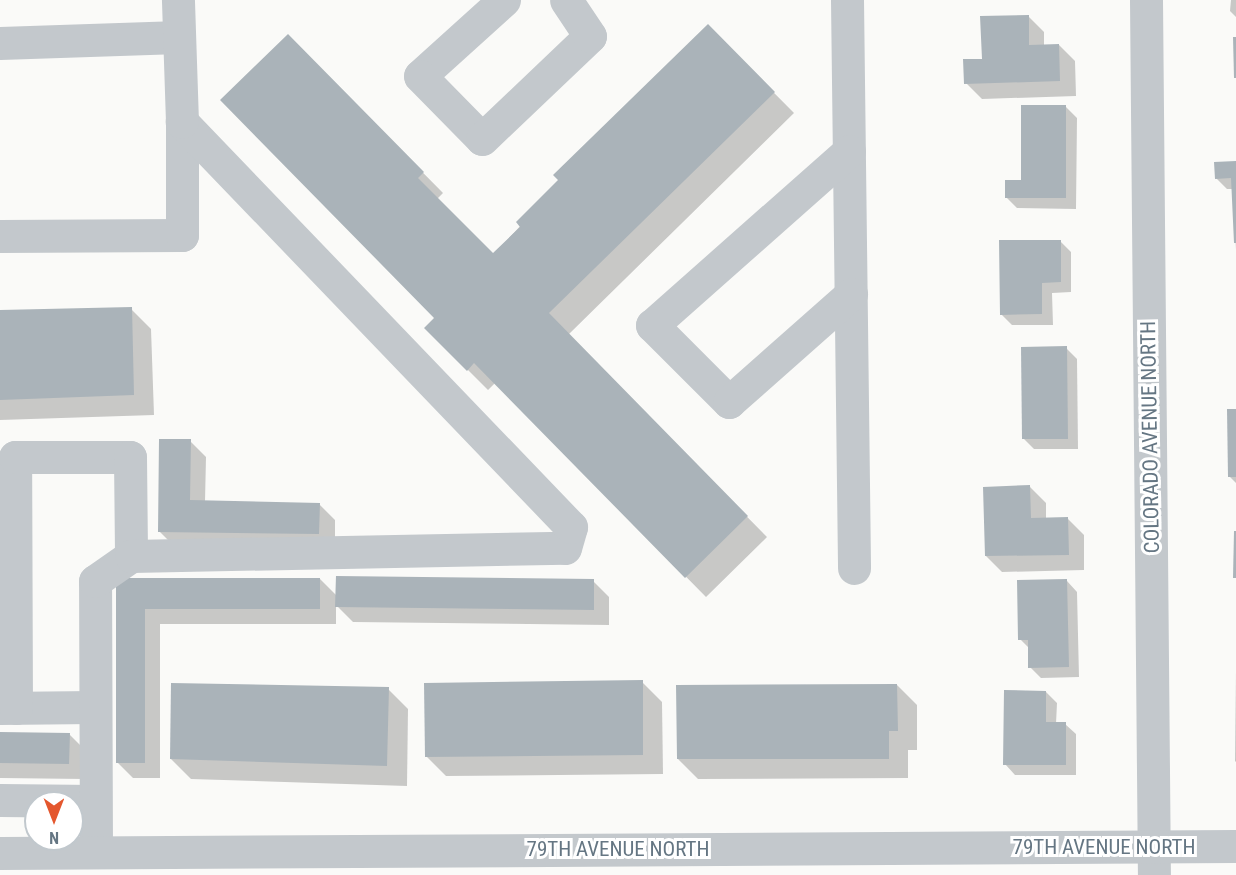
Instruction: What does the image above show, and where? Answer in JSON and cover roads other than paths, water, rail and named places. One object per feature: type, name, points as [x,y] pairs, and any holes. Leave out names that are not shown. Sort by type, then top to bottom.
[{"type":"street","points":[[0,236],[182,235],[182,122],[178,0]]},
{"type":"street","points":[[504,0],[420,76],[482,139],[590,36],[566,0]]},
{"type":"street","points":[[847,0],[854,568]]},
{"type":"street","name":"COLORADO AVENUE NORTH","points":[[1146,0],[1154,861]]},
{"type":"street","points":[[0,43],[179,37]]},
{"type":"street","points":[[96,852],[95,581],[131,556],[565,548],[571,527],[182,122]]},
{"type":"street","points":[[849,151],[652,325],[729,402],[851,294]]},
{"type":"street","points":[[94,706],[8,708],[15,457],[130,457],[131,556]]},
{"type":"street","points":[[0,800],[95,801]]},
{"type":"street","name":"79TH AVENUE NORTH","points":[[0,853],[96,852],[685,862],[1154,861],[1236,846]]}]
